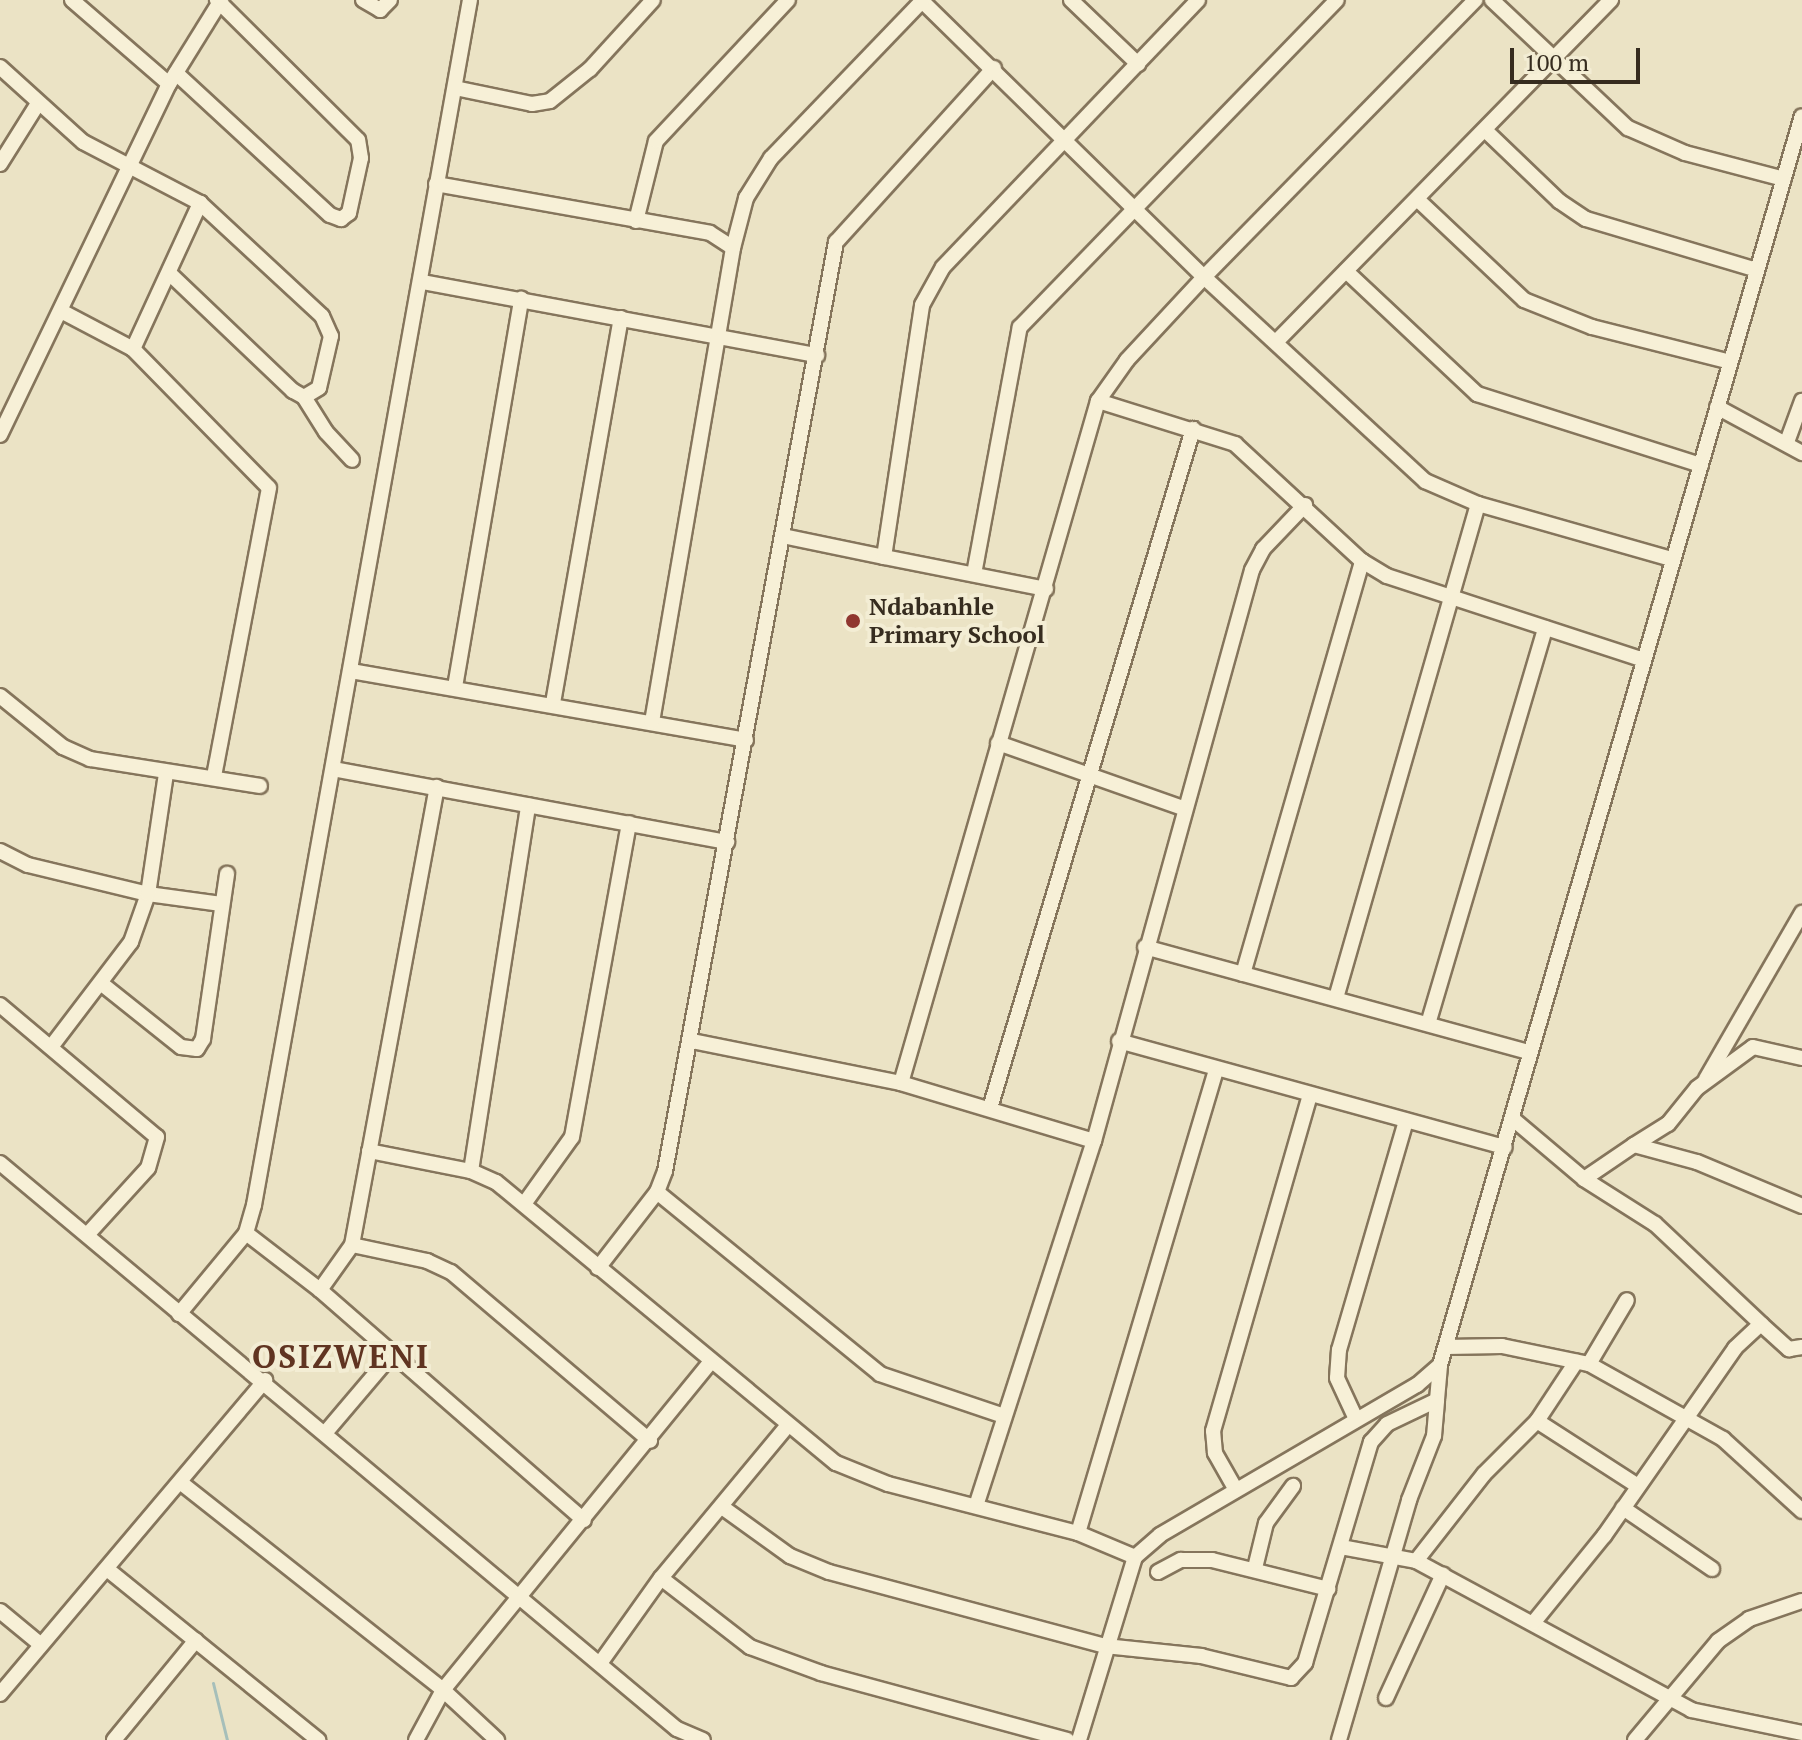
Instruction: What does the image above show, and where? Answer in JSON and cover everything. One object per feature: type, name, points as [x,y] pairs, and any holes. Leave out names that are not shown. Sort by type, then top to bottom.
[{"type":"street","points":[[0,435],[173,78],[219,1],[358,140],[361,158],[349,213],[341,219],[330,215],[173,78],[72,0]]},
{"type":"street","points":[[363,0],[382,10],[390,0]]},
{"type":"street","points":[[179,1314],[246,1233],[422,282],[436,184],[470,0]]},
{"type":"street","points":[[455,88],[532,104],[550,101],[590,69],[653,0]]},
{"type":"street","points":[[636,221],[656,141],[788,0]]},
{"type":"street","points":[[1071,0],[1138,64]]},
{"type":"street","points":[[884,557],[928,286],[1198,0]]},
{"type":"street","points":[[974,574],[1020,327],[1337,0]]},
{"type":"street","points":[[901,1083],[1098,401],[1127,360],[1204,277],[1475,0]]},
{"type":"street","points":[[1492,0],[1553,59],[1644,137],[1784,179]]},
{"type":"street","points":[[1276,342],[1611,0]]},
{"type":"street","points":[[652,722],[733,248],[752,184],[771,158],[922,1],[1067,139],[1204,277],[1416,473],[1478,504],[1671,559]]},
{"type":"street","points":[[0,67],[37,105],[83,142],[200,203],[329,325],[319,388],[304,397]]},
{"type":"street","points":[[598,1268],[657,1192],[692,1041],[836,242],[994,68]]},
{"type":"street","points":[[0,164],[37,105]]},
{"type":"street","points":[[1339,1740],[1416,1478],[1434,1436],[1440,1365],[1513,1119],[1641,659],[1802,116]]},
{"type":"street","points":[[1485,130],[1559,201],[1586,219],[1757,270]]},
{"type":"street","points":[[436,184],[710,233],[733,248]]},
{"type":"street","points":[[1417,199],[1524,300],[1592,327],[1730,362]]},
{"type":"street","points":[[133,349],[200,203]]},
{"type":"street","points":[[710,233],[739,221]]},
{"type":"street","points":[[1346,271],[1477,394],[1701,465]]},
{"type":"street","points":[[170,274],[260,362],[304,397],[326,432],[352,460]]},
{"type":"street","points":[[422,282],[817,355]]},
{"type":"street","points":[[455,687],[521,299]]},
{"type":"street","points":[[61,311],[133,349],[269,488],[214,777]]},
{"type":"street","points":[[553,703],[621,318]]},
{"type":"street","points":[[1098,401],[1193,429],[1253,456],[1362,561],[1453,600],[1641,659]]},
{"type":"street","points":[[1787,442],[1802,401]]},
{"type":"street","points":[[1717,407],[1787,442],[1802,453]]},
{"type":"street","points":[[990,1108],[1193,429]]},
{"type":"street","points":[[1336,998],[1453,600],[1478,504]]},
{"type":"street","points":[[976,1506],[1094,1141],[1183,808],[1256,560],[1305,505]]},
{"type":"street","points":[[783,536],[1046,589]]},
{"type":"street","points":[[1243,974],[1362,561]]},
{"type":"street","points":[[1428,1024],[1545,628]]},
{"type":"street","points":[[351,671],[553,703],[746,740]]},
{"type":"street","points":[[0,696],[75,753],[166,773],[214,777],[260,786]]},
{"type":"street","points":[[998,743],[1183,808]]},
{"type":"street","points":[[333,769],[727,842]]},
{"type":"street","points":[[51,1047],[131,942],[148,894],[166,773]]},
{"type":"street","points":[[320,1290],[352,1245],[437,787]]},
{"type":"street","points":[[471,1171],[528,805]]},
{"type":"street","points":[[524,1204],[572,1137],[629,823]]},
{"type":"street","points":[[0,851],[28,865],[148,894],[221,904]]},
{"type":"street","points":[[102,984],[181,1047],[197,1049],[203,1039],[227,874]]},
{"type":"street","points":[[1584,1179],[1668,1124],[1705,1082],[1802,913]]},
{"type":"street","points":[[1145,947],[1530,1052]]},
{"type":"street","points":[[0,1005],[157,1137],[148,1168],[88,1234]]},
{"type":"street","points":[[1743,1019],[1755,1046]]},
{"type":"street","points":[[692,1041],[901,1083],[1094,1141]]},
{"type":"street","points":[[1119,1041],[1505,1147]]},
{"type":"street","points":[[1755,1046],[1802,1058]]},
{"type":"street","points":[[1705,1082],[1755,1046]]},
{"type":"street","points":[[1078,1533],[1216,1069]]},
{"type":"street","points":[[1236,1490],[1215,1453],[1213,1431],[1310,1095]]},
{"type":"street","points":[[1513,1119],[1584,1179],[1655,1224],[1789,1349],[1802,1347]]},
{"type":"street","points":[[1356,1419],[1337,1378],[1339,1350],[1406,1121]]},
{"type":"street","points":[[1634,1145],[1697,1162],[1802,1206]]},
{"type":"street","points":[[369,1151],[471,1171],[496,1182],[710,1363],[836,1463],[866,1477],[1078,1533],[1135,1557]]},
{"type":"street","points":[[0,1163],[523,1596],[601,1662],[676,1734],[703,1740]]},
{"type":"street","points":[[657,1192],[880,1374],[1004,1416]]},
{"type":"street","points":[[246,1233],[320,1290],[584,1520]]},
{"type":"street","points":[[352,1245],[427,1261],[451,1272],[650,1441]]},
{"type":"street","points":[[1416,1561],[1484,1474],[1537,1421],[1627,1300]]},
{"type":"street","points":[[1534,1622],[1623,1508],[1685,1420],[1718,1366],[1761,1324]]},
{"type":"street","points":[[1446,1347],[1502,1346],[1583,1363],[1742,1453],[1802,1511]]},
{"type":"street","points":[[326,1432],[393,1353]]},
{"type":"street","points":[[416,1740],[443,1690],[650,1441],[710,1363]]},
{"type":"street","points":[[1079,1740],[1105,1646],[1135,1557],[1160,1535],[1417,1385],[1440,1365]]},
{"type":"street","points":[[0,1694],[265,1380]]},
{"type":"street","points":[[722,1507],[790,1556],[818,1568],[1105,1646],[1201,1656],[1291,1678],[1305,1663],[1377,1432],[1437,1400]]},
{"type":"street","points":[[1537,1421],[1638,1486]]},
{"type":"street","points":[[601,1662],[661,1578],[787,1426]]},
{"type":"street","points":[[180,1482],[443,1690],[497,1740]]},
{"type":"street","points":[[1255,1568],[1266,1523],[1293,1486]]},
{"type":"street","points":[[1623,1508],[1712,1569]]},
{"type":"street","points":[[1341,1547],[1416,1561],[1534,1622],[1668,1700],[1802,1733]]},
{"type":"street","points":[[1158,1572],[1181,1560],[1197,1559],[1255,1568],[1328,1589]]},
{"type":"street","points":[[107,1569],[318,1740]]},
{"type":"street","points":[[1386,1698],[1443,1574]]},
{"type":"street","points":[[661,1578],[732,1636],[758,1651],[1067,1740]]},
{"type":"street","points":[[1635,1740],[1699,1657],[1734,1628],[1802,1601]]},
{"type":"street","points":[[0,1611],[40,1644]]},
{"type":"street","points":[[114,1740],[196,1640]]},
{"type":"street","points":[[1760,1740],[1765,1725]]},
{"type":"waterway","points":[[213,1683],[227,1740]]},
{"type":"place","name":"Ndabanhle Primary School","points":[[853,621]]},
{"type":"district","name":"OSIZWENI","points":[[341,1356]]}]
